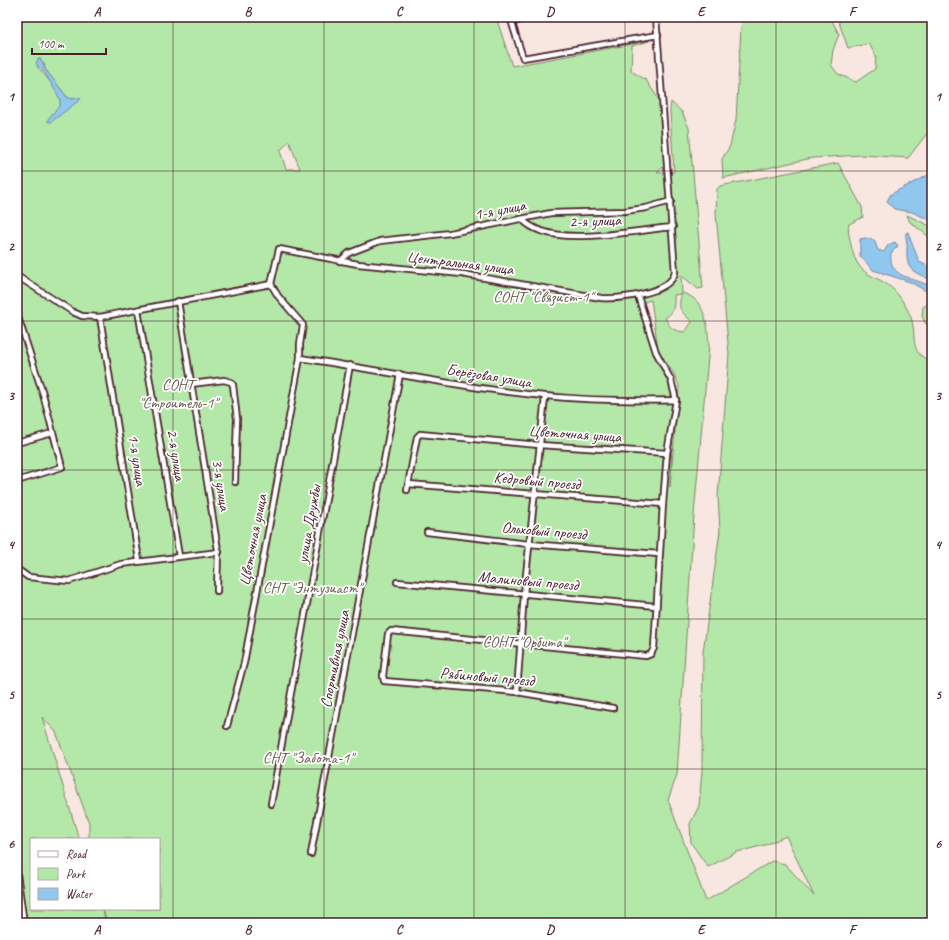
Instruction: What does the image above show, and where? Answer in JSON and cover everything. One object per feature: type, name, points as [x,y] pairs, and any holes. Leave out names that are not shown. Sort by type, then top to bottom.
[{"type":"street","points":[[532,17],[511,19],[522,58],[658,34]]},
{"type":"street","points":[[656,17],[672,227]]},
{"type":"street","name":"1-я улица","points":[[340,260],[349,253],[375,242],[450,233],[566,212],[625,211],[646,208],[671,201]]},
{"type":"street","name":"2-я улица","points":[[522,219],[531,226],[542,231],[561,235],[601,235],[672,227]]},
{"type":"street","name":"Центральная улица","points":[[271,284],[280,249],[374,266],[462,274],[601,298],[638,296],[668,282],[674,277],[672,227]]},
{"type":"street","points":[[17,276],[72,312],[82,316],[100,317],[271,284]]},
{"type":"street","name":"Цветочная улица","points":[[228,726],[244,663],[300,358],[300,344],[303,325],[278,296],[271,284]]},
{"type":"street","points":[[520,644],[646,656],[651,654],[654,648],[662,504],[667,453],[676,400],[671,380],[656,352],[638,296]]},
{"type":"street","name":"3-я улица","points":[[178,301],[219,552],[217,591]]},
{"type":"street","name":"2-я улица","points":[[138,310],[179,556]]},
{"type":"street","points":[[17,314],[43,394],[62,467],[17,481]]},
{"type":"street","name":"1-я улица","points":[[100,317],[139,560]]},
{"type":"street","name":"Берёзовая улица","points":[[300,358],[350,365],[491,391],[594,400],[676,400]]},
{"type":"street","name":"улица Дружбы","points":[[271,804],[350,365]]},
{"type":"street","name":"Спортивная улица","points":[[311,854],[400,374]]},
{"type":"street","name":"3-я улица","points":[[191,384],[224,380],[232,382],[236,419],[235,482]]},
{"type":"street","points":[[517,692],[524,594],[539,445],[546,397]]},
{"type":"street","points":[[17,442],[52,433]]},
{"type":"street","name":"Цветочная улица","points":[[407,490],[417,437],[420,434],[539,445],[667,453]]},
{"type":"street","name":"Кедровый проезд","points":[[408,484],[662,504]]},
{"type":"street","name":"Ольховый проезд","points":[[427,532],[529,544],[659,554]]},
{"type":"street","points":[[17,569],[28,577],[69,581],[114,566],[139,560],[219,552]]},
{"type":"street","name":"Малиновый проезд","points":[[397,582],[656,606]]},
{"type":"street","name":"Рябиновый проезд","points":[[520,644],[391,631],[388,634],[384,681],[517,692],[613,708]]},
{"type":"street","points":[[17,874],[24,923]]},
{"type":"green space","points":[[17,17],[252,17],[258,19],[267,17],[496,17],[512,66],[649,41],[632,46],[631,71],[646,80],[659,100],[664,166],[657,173],[674,172],[670,111],[671,102],[682,112],[689,128],[703,288],[698,289],[681,275],[682,293],[696,300],[704,313],[708,329],[709,345],[694,515],[677,775],[668,800],[706,901],[772,861],[785,864],[814,896],[786,836],[765,845],[737,852],[708,867],[691,843],[690,824],[699,806],[702,770],[703,652],[720,531],[718,496],[729,354],[716,214],[717,189],[720,186],[838,163],[862,207],[863,217],[849,224],[848,227],[851,245],[859,266],[870,275],[892,288],[899,296],[907,308],[911,318],[914,342],[918,352],[926,359],[932,356],[932,923],[107,923],[103,910],[160,910],[160,838],[89,838],[89,823],[56,732],[42,717],[79,838],[30,838],[30,910],[103,910],[105,923],[17,923]],"holes":[[[44,63],[45,69],[67,97],[71,99],[79,98],[52,115],[58,109],[60,101],[59,96],[48,79],[37,67]],[[289,141],[300,169],[286,169],[280,151]],[[682,294],[680,299],[681,310],[692,322],[685,332],[672,328],[665,318],[671,313],[674,306],[674,295]],[[651,300],[658,349],[644,302]],[[665,361],[673,372],[679,385],[670,487],[674,401]]]},
{"type":"green space","points":[[761,17],[830,17],[839,34],[833,50],[831,65],[838,74],[856,82],[875,69],[876,56],[869,44],[848,48],[837,17],[932,17],[932,127],[908,158],[862,155],[812,158],[723,178],[722,159],[730,146],[736,120],[741,27],[743,22],[747,20]]},
{"type":"green space","points":[[907,215],[932,227],[932,239],[910,222]]},
{"type":"green space","points":[[928,304],[932,304],[932,325],[925,323],[922,316],[923,307]]},
{"type":"water","points":[[38,59],[41,59],[45,69],[67,97],[71,99],[81,99],[51,122],[48,122],[48,119],[60,105],[60,99],[45,73],[36,64]]},
{"type":"water","points":[[932,173],[932,221],[912,212],[894,209],[887,201],[891,194]]},
{"type":"water","points":[[908,232],[919,262],[932,268],[932,281],[909,267],[906,237],[906,233]]},
{"type":"water","points":[[866,238],[874,240],[878,250],[884,252],[888,245],[895,242],[898,246],[891,253],[891,262],[894,268],[898,273],[904,276],[932,287],[932,290],[926,291],[910,282],[873,270],[860,256],[860,239]]},
{"type":"park label","name":"СОНТ \"Связист-1\"","points":[[543,297]]},
{"type":"park label","name":"СОНТ \"Строитель-1\"","points":[[178,394]]},
{"type":"park label","name":"СНТ \"Энтузиаст\"","points":[[312,588]]},
{"type":"park label","name":"СОНТ \"Орбита\"","points":[[524,642]]},
{"type":"park label","name":"СНТ \"Забота-1\"","points":[[308,758]]}]
